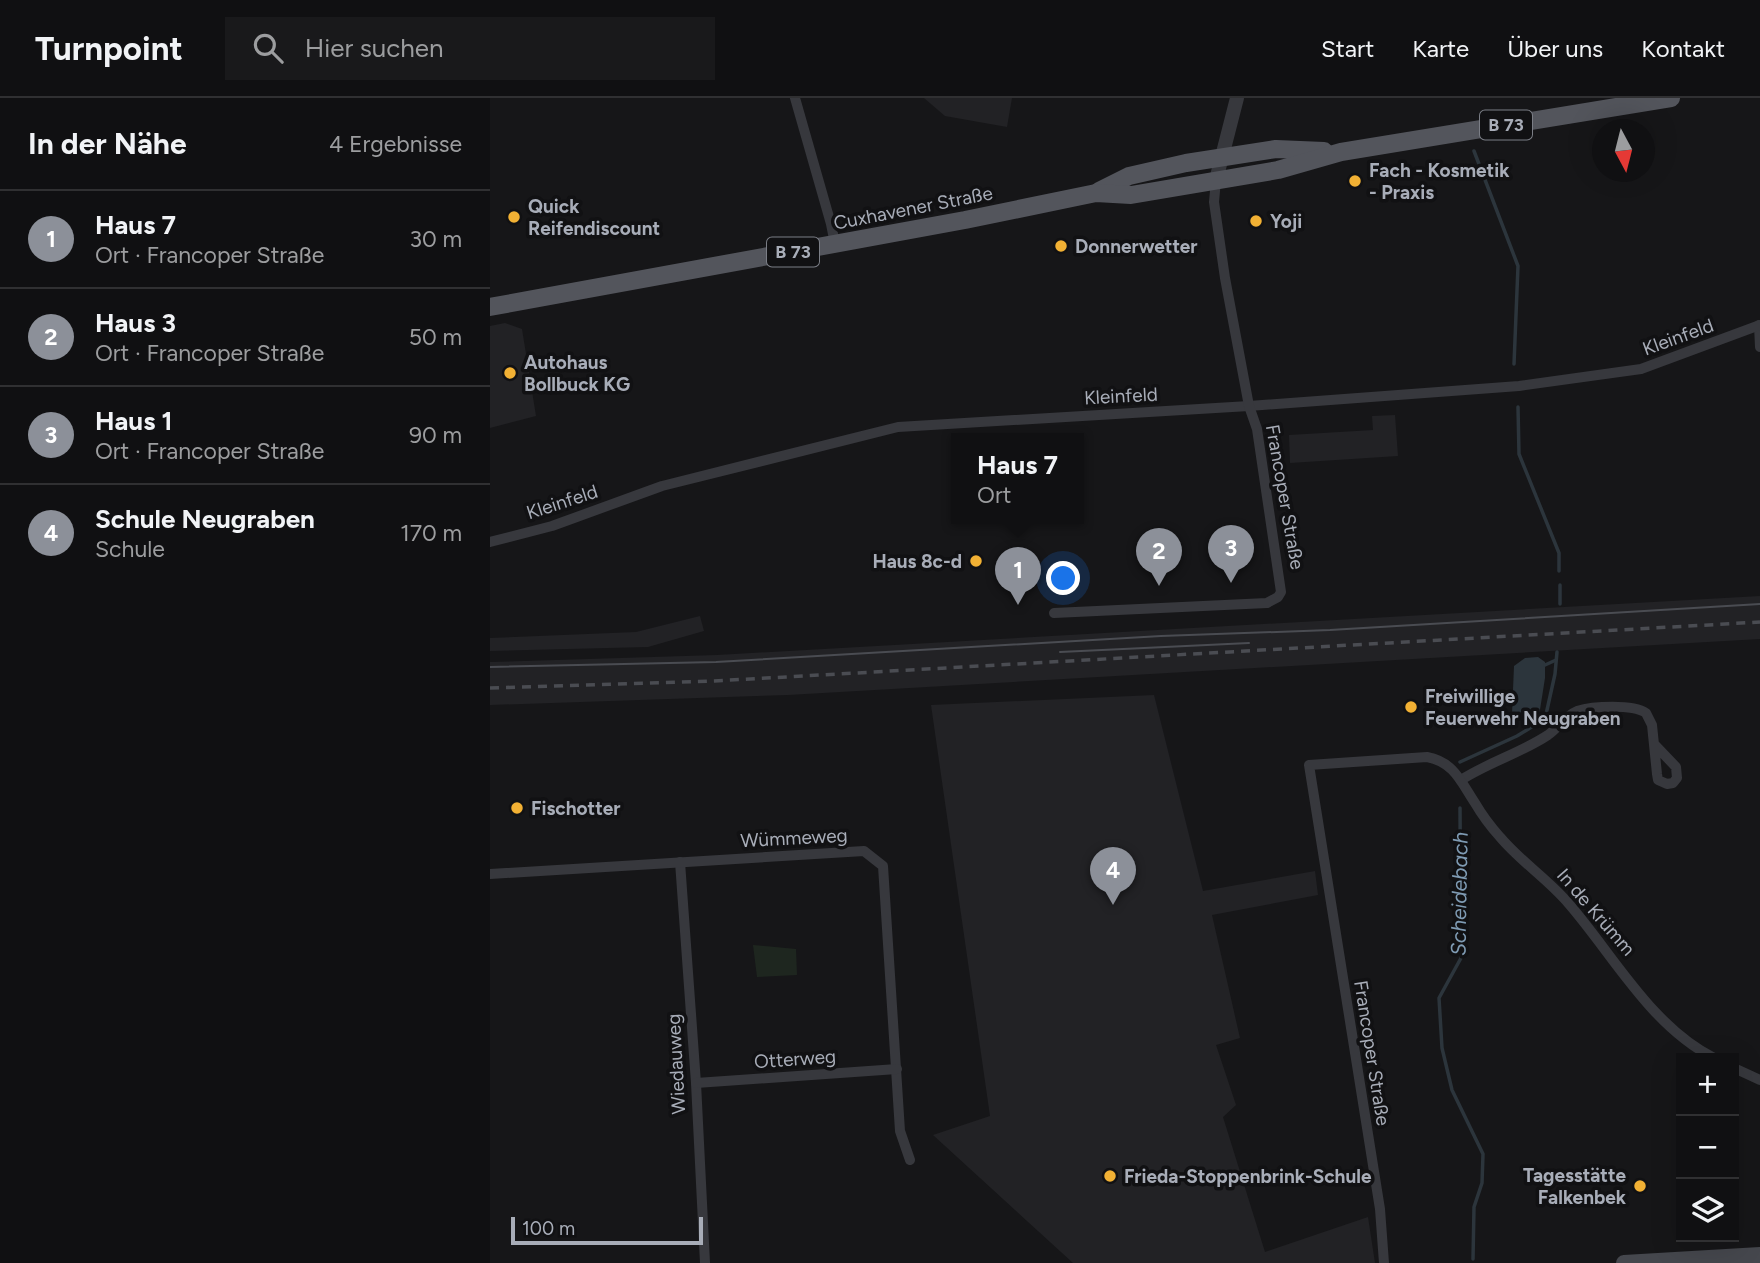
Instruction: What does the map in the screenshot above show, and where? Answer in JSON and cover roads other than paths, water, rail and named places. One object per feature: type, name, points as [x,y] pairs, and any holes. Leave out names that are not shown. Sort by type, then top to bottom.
[{"type":"main road","name":"Cuxhavener Straße","points":[[490,307],[1096,193],[1131,195],[1278,170],[1341,152],[1671,98]]},
{"type":"main road","name":"Cuxhavener Straße","points":[[1096,193],[1129,176],[1223,157],[1276,149],[1341,152]]},
{"type":"main road","points":[[1624,1263],[1760,1255]]},
{"type":"street","points":[[795,98],[835,244]]},
{"type":"street","points":[[1216,180],[1237,98]]},
{"type":"street","name":"Francoper Straße","points":[[1054,613],[1267,603],[1279,596],[1282,589],[1257,429],[1249,406],[1214,202],[1216,180]]},
{"type":"street","points":[[1759,325],[1760,347]]},
{"type":"street","name":"Kleinfeld","points":[[490,542],[552,526],[662,486],[898,427],[1249,406],[1519,386],[1635,370],[1759,325]]},
{"type":"street","points":[[1461,780],[1549,734],[1569,716],[1584,710],[1629,707],[1642,710],[1652,725],[1654,744]]},
{"type":"street","name":"In de Krümm","points":[[1309,765],[1427,757],[1446,764],[1461,780],[1494,830],[1519,858],[1569,903],[1657,1014],[1687,1042],[1706,1053]]},
{"type":"street","name":"Francoper Straße","points":[[1309,765],[1380,1209],[1384,1263]]},
{"type":"street","name":"Wümmeweg","points":[[490,874],[864,851],[883,866],[900,1132],[910,1160]]},
{"type":"street","name":"Wiedauweg","points":[[680,862],[696,1083],[705,1263]]},
{"type":"street","name":"Otterweg","points":[[696,1083],[897,1069]]},
{"type":"street","points":[[1739,1070],[1760,1080]]},
{"type":"waterway","name":"Scheidebach","points":[[1474,151],[1518,266],[1514,364]]},
{"type":"waterway","name":"Scheidebach","points":[[1518,407],[1519,454],[1559,553],[1559,571]]},
{"type":"waterway","name":"Scheidebach","points":[[1560,585],[1560,604]]},
{"type":"waterway","name":"Scheidebach","points":[[1460,762],[1517,736],[1545,719],[1557,652]]},
{"type":"waterway","points":[[1545,665],[1556,660]]},
{"type":"waterway","name":"Scheidebach","points":[[1460,808],[1461,958],[1439,998],[1442,1048],[1452,1090],[1483,1154],[1482,1183],[1474,1207],[1473,1259]]},
{"type":"tram line","points":[[490,667],[716,662],[1161,636],[1330,630],[1760,604]]},
{"type":"tram line","points":[[1060,652],[1249,643]]},
{"type":"railway","points":[[490,688],[714,681],[1760,622]]},
{"type":"place","name":"Fach - Kosmetik - Praxis","points":[[1355,181]]},
{"type":"place","name":"Quick Reifendiscount","points":[[514,217]]},
{"type":"place","name":"Yoji","points":[[1256,221]]},
{"type":"place","name":"Donnerwetter","points":[[1061,246]]},
{"type":"place","name":"Autohaus Bollbuck KG","points":[[510,373]]},
{"type":"place","name":"Haus 8c-d","points":[[976,561]]},
{"type":"place","name":"Haus 1","points":[[1231,583]]},
{"type":"place","name":"Haus 3","points":[[1159,586]]},
{"type":"place","name":"Haus 7","points":[[1018,605]]},
{"type":"place","name":"Freiwillige Feuerwehr Neugraben","points":[[1411,707]]},
{"type":"place","name":"Fischotter","points":[[517,808]]},
{"type":"place","name":"Schule Neugraben","points":[[1113,905]]},
{"type":"place","name":"Frieda-Stoppenbrink-Schule","points":[[1110,1176]]},
{"type":"place","name":"Tagesstätte Falkenbek","points":[[1640,1186]]}]
